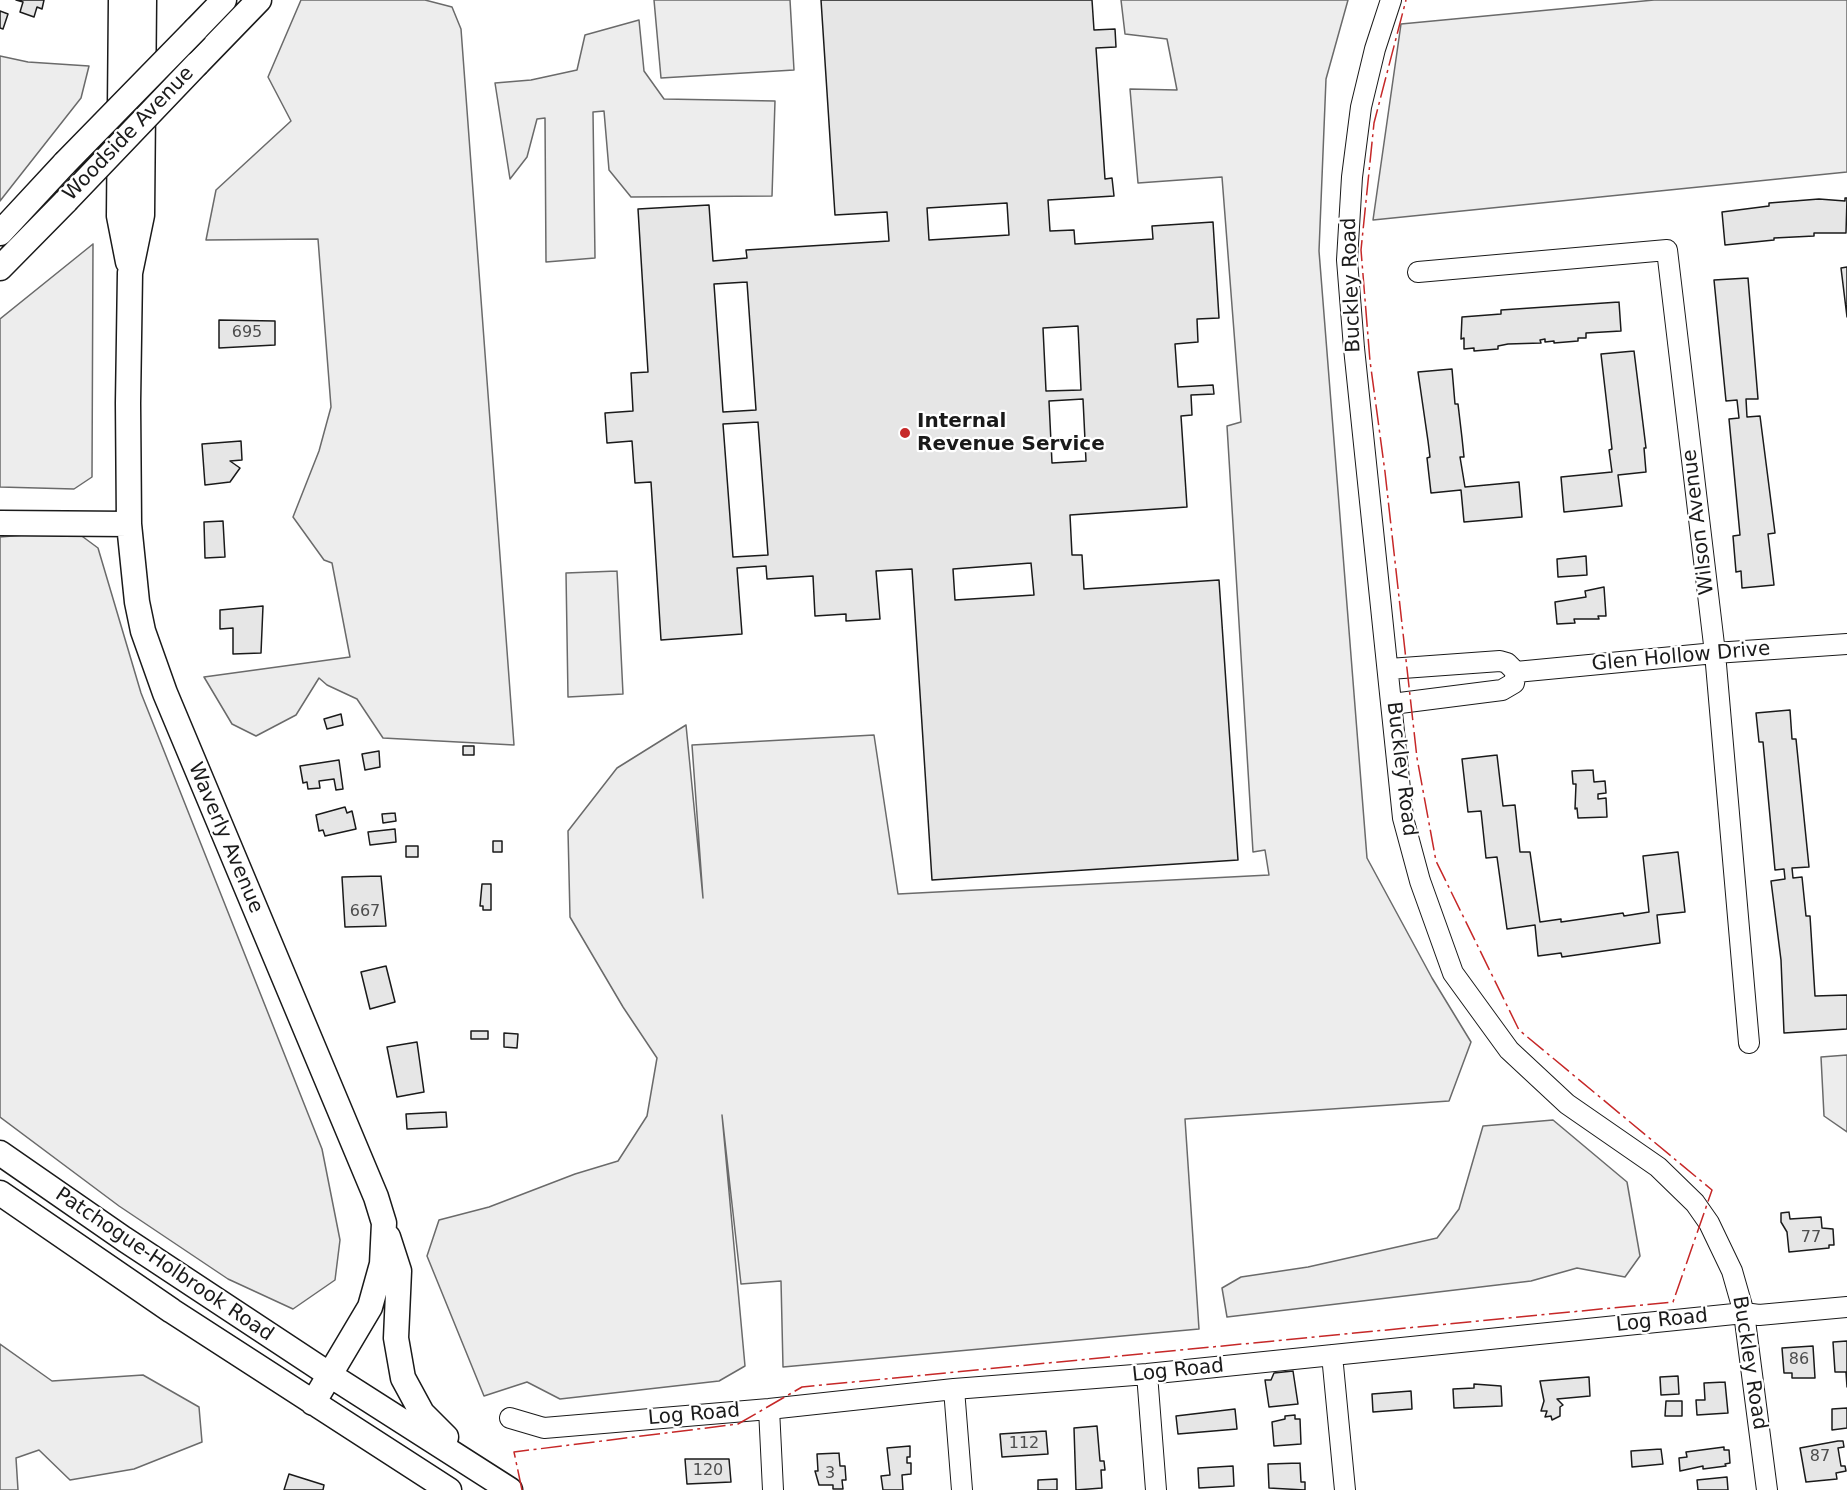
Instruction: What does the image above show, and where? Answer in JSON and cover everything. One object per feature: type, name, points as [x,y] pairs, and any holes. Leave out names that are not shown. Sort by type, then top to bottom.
[{"type":"main road","name":"Waverly Avenue","points":[[121,0],[119,216],[130,273],[129,524],[137,602],[152,659],[376,1197],[384,1223],[383,1257],[375,1293],[363,1320],[313,1403]]},
{"type":"main road","name":"Waverly Avenue","points":[[130,273],[142,215],[144,0]]},
{"type":"main road","name":"Woodside Avenue","points":[[0,233],[224,0]]},
{"type":"main road","name":"Woodside Avenue","points":[[0,268],[259,0]]},
{"type":"main road","points":[[0,523],[129,524]]},
{"type":"main road","name":"Patchogue-Holbrook Road","points":[[0,1153],[124,1239],[330,1376]]},
{"type":"main road","name":"Patchogue-Holbrook Road","points":[[0,1193],[99,1262],[313,1403]]},
{"type":"main road","points":[[384,1223],[399,1271],[397,1352],[408,1390],[430,1423],[501,1484]]},
{"type":"main road","points":[[330,1376],[501,1484]]},
{"type":"main road","points":[[313,1403],[449,1490]]},
{"type":"street","name":"Buckley Road","points":[[1391,0],[1370,68],[1361,107],[1352,177],[1347,260],[1354,348],[1403,818],[1420,880],[1454,973],[1509,1050],[1567,1104],[1658,1167],[1695,1203],[1710,1223],[1732,1271],[1744,1313],[1767,1490]]},
{"type":"street","name":"Wilson Avenue","points":[[1418,272],[1667,250],[1715,653],[1749,1043]]},
{"type":"street","name":"Glen Hollow Drive","points":[[1389,669],[1500,661],[1507,663],[1516,672],[1715,653],[1847,644]]},
{"type":"street","points":[[1392,704],[1502,690],[1514,683],[1516,672]]},
{"type":"street","name":"Log Road","points":[[510,1418],[544,1428],[954,1389],[1147,1374],[1744,1313],[1759,1315],[1847,1307]]},
{"type":"street","points":[[1332,1355],[1345,1490]]},
{"type":"street","points":[[1147,1374],[1156,1490]]},
{"type":"street","points":[[954,1389],[962,1490]]},
{"type":"street","points":[[769,1408],[772,1490]]},
{"type":"shaded area","points":[[301,0],[425,0],[452,7],[461,29],[514,745],[383,738],[357,699],[327,685],[319,678],[296,715],[256,736],[232,724],[204,677],[350,657],[332,563],[324,560],[293,517],[319,451],[331,407],[318,239],[206,240],[216,190],[291,121],[268,77]]},
{"type":"shaded area","points":[[654,0],[790,0],[794,70],[661,78]]},
{"type":"shaded area","points":[[1121,0],[1348,0],[1326,79],[1319,251],[1367,858],[1432,978],[1471,1042],[1449,1101],[1185,1119],[1199,1329],[783,1367],[781,1281],[741,1284],[722,1115],[745,1366],[719,1381],[560,1399],[527,1382],[484,1396],[427,1256],[439,1220],[489,1207],[575,1174],[618,1161],[647,1116],[657,1058],[623,1007],[570,917],[568,831],[617,768],[686,725],[703,898],[692,745],[874,735],[898,894],[1269,875],[1265,850],[1253,852],[1227,426],[1241,422],[1222,177],[1138,183],[1130,89],[1177,90],[1167,39],[1125,34]]},
{"type":"shaded area","points":[[1654,0],[1847,0],[1847,172],[1373,220],[1401,24]]},
{"type":"shaded area","points":[[639,20],[644,71],[664,99],[775,101],[772,196],[631,197],[609,170],[604,111],[593,112],[595,258],[546,262],[545,118],[537,119],[527,157],[510,179],[495,83],[531,80],[577,70],[585,35]]},
{"type":"shaded area","points":[[0,56],[28,62],[89,66],[81,98],[0,201]]},
{"type":"shaded area","points":[[93,244],[92,477],[74,489],[0,487],[0,319]]},
{"type":"shaded area","points":[[75,531],[98,548],[141,693],[322,1149],[340,1240],[335,1280],[293,1309],[228,1279],[119,1206],[0,1117],[0,537]]},
{"type":"shaded area","points":[[617,571],[623,694],[568,697],[566,573]]},
{"type":"shaded area","points":[[1847,1055],[1847,1132],[1824,1116],[1821,1057]]},
{"type":"shaded area","points":[[1553,1120],[1627,1182],[1640,1256],[1625,1277],[1577,1268],[1531,1281],[1227,1317],[1222,1288],[1241,1277],[1308,1267],[1437,1238],[1459,1209],[1483,1126]]},
{"type":"shaded area","points":[[0,1344],[52,1381],[143,1375],[199,1407],[202,1442],[134,1469],[70,1480],[39,1450],[16,1458],[18,1490],[0,1490]]},
{"type":"building","points":[[16,0],[44,0],[42,9],[37,7],[34,17],[20,12],[23,2]]},
{"type":"building","name":"Internal Revenue Service","points":[[821,0],[1092,0],[1094,30],[1115,29],[1116,47],[1096,48],[1105,179],[1112,178],[1114,196],[1048,200],[1050,231],[1074,230],[1075,244],[1153,239],[1152,226],[1213,222],[1219,318],[1197,319],[1198,342],[1175,344],[1178,387],[1213,385],[1214,394],[1191,395],[1192,415],[1181,416],[1187,507],[1070,515],[1072,555],[1082,555],[1084,589],[1219,580],[1238,860],[932,880],[912,569],[876,571],[880,619],[846,621],[846,614],[815,616],[813,576],[767,579],[766,566],[737,568],[742,634],[661,640],[651,482],[635,483],[632,441],[607,443],[605,413],[633,411],[631,373],[648,372],[638,209],[709,205],[713,261],[747,258],[746,250],[889,241],[887,212],[835,215]],"holes":[[[1007,203],[1009,235],[929,240],[927,208]],[[747,282],[756,410],[723,412],[714,284]],[[1078,326],[1081,390],[1046,391],[1043,328]],[[1083,399],[1086,461],[1052,463],[1049,401]],[[758,422],[768,555],[733,557],[723,424]],[[1031,563],[1034,595],[955,600],[953,569]]]},
{"type":"building","points":[[0,11],[8,14],[3,29],[0,28]]},
{"type":"building","points":[[1847,198],[1846,233],[1814,233],[1814,236],[1774,238],[1774,240],[1725,245],[1722,212],[1769,206],[1769,203],[1819,199],[1845,201]]},
{"type":"building","points":[[1847,267],[1847,317],[1841,268]]},
{"type":"building","points":[[1748,278],[1758,399],[1746,399],[1747,417],[1760,416],[1775,533],[1768,534],[1774,585],[1742,588],[1741,571],[1736,572],[1733,536],[1740,535],[1729,419],[1739,418],[1737,400],[1726,401],[1714,280]]},
{"type":"building","points":[[1619,302],[1621,331],[1586,333],[1586,338],[1578,338],[1578,341],[1554,343],[1554,341],[1545,342],[1545,339],[1540,340],[1541,343],[1508,344],[1498,346],[1498,349],[1474,351],[1474,348],[1464,349],[1464,338],[1461,339],[1462,317],[1501,314],[1501,310]]},
{"type":"building","points":[[219,320],[275,321],[275,345],[219,348]]},
{"type":"building","points":[[1634,351],[1646,448],[1644,448],[1646,472],[1618,475],[1622,506],[1564,512],[1561,477],[1612,472],[1609,450],[1612,449],[1601,354]]},
{"type":"building","points":[[1452,369],[1455,404],[1458,404],[1462,438],[1464,457],[1460,457],[1465,487],[1519,482],[1522,517],[1464,522],[1461,490],[1431,493],[1427,458],[1430,457],[1418,372]]},
{"type":"building","points":[[241,441],[242,460],[230,461],[240,468],[230,482],[205,485],[202,444]]},
{"type":"building","points":[[223,521],[225,557],[205,558],[204,522]]},
{"type":"building","points":[[1586,556],[1587,575],[1558,577],[1557,559]]},
{"type":"building","points":[[1604,587],[1606,616],[1598,616],[1599,619],[1574,619],[1575,623],[1557,624],[1555,602],[1586,597],[1585,591]]},
{"type":"building","points":[[263,606],[261,653],[233,654],[233,628],[220,629],[220,610]]},
{"type":"building","points":[[1790,710],[1792,739],[1796,739],[1809,867],[1792,868],[1793,878],[1802,877],[1806,916],[1810,916],[1815,996],[1847,995],[1847,1029],[1784,1033],[1781,960],[1771,881],[1785,879],[1784,869],[1775,870],[1763,742],[1759,742],[1756,713]]},
{"type":"building","points":[[341,714],[343,725],[327,729],[324,719]]},
{"type":"building","points":[[463,746],[474,746],[474,755],[463,755]]},
{"type":"building","points":[[379,751],[380,767],[365,770],[362,754]]},
{"type":"building","points":[[1497,755],[1503,806],[1515,805],[1520,852],[1530,852],[1540,922],[1561,919],[1561,922],[1623,913],[1624,916],[1649,912],[1643,856],[1678,852],[1685,912],[1657,915],[1660,943],[1562,957],[1561,953],[1538,956],[1535,925],[1507,929],[1497,857],[1486,858],[1481,811],[1468,812],[1462,759]]},
{"type":"building","points":[[339,760],[343,789],[336,790],[334,779],[319,781],[320,788],[308,789],[307,782],[303,783],[300,766]]},
{"type":"building","points":[[1593,770],[1594,782],[1605,781],[1606,793],[1598,794],[1598,799],[1606,798],[1607,817],[1578,818],[1577,808],[1575,809],[1576,784],[1573,784],[1572,771]]},
{"type":"building","points":[[345,807],[347,813],[352,811],[356,829],[325,836],[323,830],[319,831],[316,815]]},
{"type":"building","points":[[395,813],[396,821],[383,823],[382,814]]},
{"type":"building","points":[[395,829],[396,842],[370,845],[368,832]]},
{"type":"building","points":[[493,841],[502,841],[502,852],[493,852]]},
{"type":"building","points":[[406,846],[418,846],[418,857],[406,857]]},
{"type":"building","points":[[381,876],[386,926],[345,927],[342,877]]},
{"type":"building","points":[[482,884],[491,884],[491,910],[483,910],[483,906],[480,906]]},
{"type":"building","points":[[386,966],[395,1002],[370,1009],[361,972]]},
{"type":"building","points":[[471,1031],[488,1031],[488,1039],[471,1039]]},
{"type":"building","points":[[504,1033],[518,1034],[517,1048],[504,1047]]},
{"type":"building","points":[[417,1042],[424,1092],[397,1097],[387,1047]]},
{"type":"building","points":[[446,1112],[447,1127],[407,1129],[406,1114]]},
{"type":"building","points":[[1789,1212],[1790,1219],[1821,1217],[1822,1228],[1833,1229],[1834,1245],[1829,1245],[1829,1248],[1789,1252],[1787,1232],[1781,1222],[1781,1213]]},
{"type":"building","points":[[1847,1341],[1847,1387],[1846,1372],[1835,1372],[1833,1342]]},
{"type":"building","points":[[1813,1346],[1815,1378],[1792,1378],[1792,1373],[1784,1373],[1782,1348]]},
{"type":"building","points":[[1293,1371],[1298,1404],[1269,1407],[1265,1380],[1271,1380],[1274,1373]]},
{"type":"building","points":[[1678,1376],[1679,1394],[1661,1395],[1660,1377]]},
{"type":"building","points":[[1589,1377],[1590,1396],[1557,1399],[1563,1405],[1560,1407],[1560,1416],[1552,1420],[1551,1416],[1545,1417],[1547,1411],[1541,1411],[1544,1401],[1540,1381]]},
{"type":"building","points":[[1725,1382],[1728,1413],[1697,1415],[1696,1400],[1705,1400],[1704,1383]]},
{"type":"building","points":[[1474,1384],[1501,1386],[1502,1406],[1454,1408],[1453,1389],[1474,1388]]},
{"type":"building","points":[[1411,1391],[1412,1409],[1373,1412],[1372,1394]]},
{"type":"building","points":[[1666,1401],[1682,1401],[1682,1416],[1665,1416]]},
{"type":"building","points":[[1847,1408],[1847,1428],[1832,1430],[1832,1409]]},
{"type":"building","points":[[1235,1409],[1237,1429],[1178,1434],[1176,1416]]},
{"type":"building","points":[[1295,1415],[1295,1419],[1300,1419],[1301,1444],[1274,1446],[1272,1422],[1285,1419],[1285,1416]]},
{"type":"building","points":[[1097,1426],[1100,1461],[1104,1461],[1105,1470],[1101,1470],[1102,1488],[1076,1490],[1074,1428]]},
{"type":"building","points":[[1046,1431],[1048,1454],[1002,1457],[1000,1434]]},
{"type":"building","points":[[1843,1441],[1844,1447],[1838,1448],[1841,1466],[1845,1466],[1846,1471],[1836,1473],[1837,1479],[1806,1482],[1800,1448]]},
{"type":"building","points":[[910,1446],[910,1457],[907,1457],[907,1463],[911,1463],[911,1474],[902,1475],[903,1490],[883,1490],[881,1476],[890,1475],[887,1448]]},
{"type":"building","points":[[1724,1447],[1724,1450],[1729,1450],[1730,1463],[1725,1464],[1726,1466],[1703,1469],[1703,1466],[1680,1471],[1679,1458],[1687,1457],[1686,1452]]},
{"type":"building","points":[[1661,1449],[1663,1464],[1632,1467],[1631,1451]]},
{"type":"building","points":[[839,1453],[840,1466],[845,1466],[846,1480],[842,1480],[843,1489],[833,1489],[833,1485],[819,1485],[815,1471],[818,1471],[817,1454]]},
{"type":"building","points":[[685,1459],[729,1459],[731,1482],[687,1484]]},
{"type":"building","points":[[1300,1463],[1301,1482],[1305,1482],[1305,1490],[1269,1488],[1268,1464]]},
{"type":"building","points":[[1233,1466],[1234,1486],[1199,1488],[1198,1468]]},
{"type":"building","points":[[289,1474],[324,1485],[323,1490],[284,1490]]},
{"type":"building","points":[[1727,1477],[1728,1490],[1698,1490],[1697,1480]]},
{"type":"building","points":[[1057,1479],[1057,1490],[1038,1490],[1038,1480]]},
{"type":"power","points":[[522,1490],[514,1452],[738,1424],[802,1387],[1673,1302],[1712,1190],[1519,1030],[1436,861],[1417,758],[1385,472],[1370,361],[1361,250],[1374,123],[1406,0]]},
{"type":"place","name":"Internal Revenue Service","points":[[905,433]]}]
